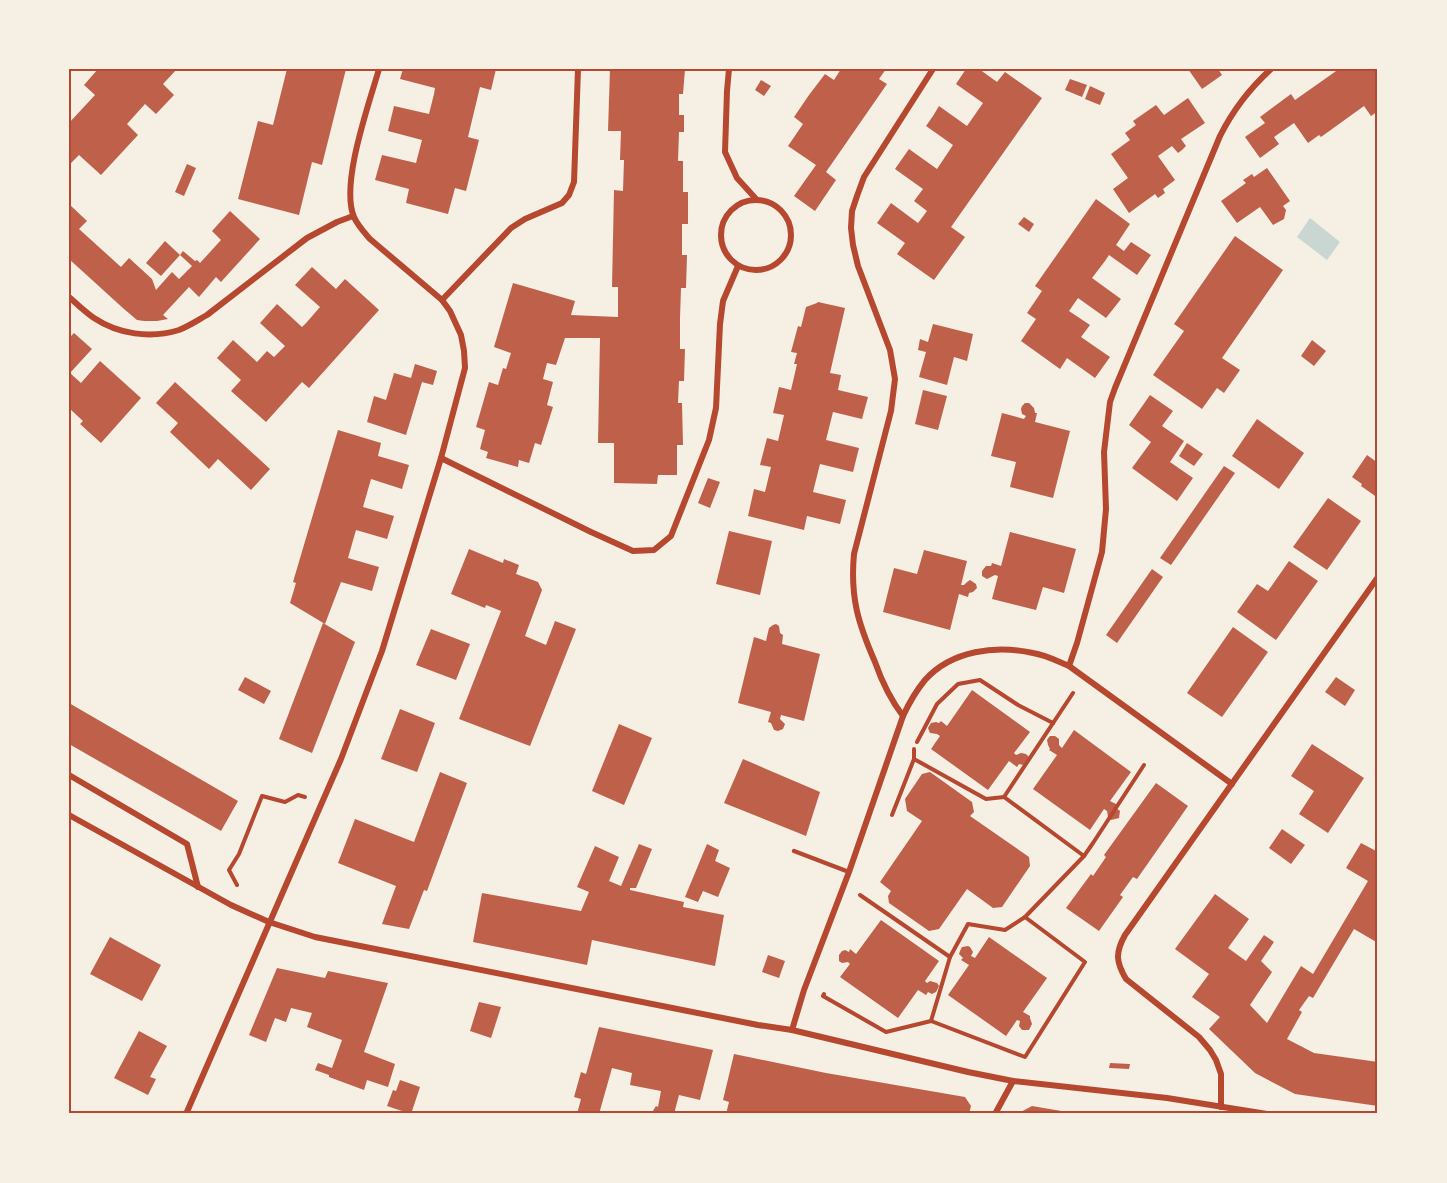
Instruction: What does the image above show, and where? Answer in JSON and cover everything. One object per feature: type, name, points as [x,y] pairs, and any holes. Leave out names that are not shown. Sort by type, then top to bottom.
[{"type":"street","points":[[186,1114],[341,759],[382,651],[441,458],[465,368],[461,335],[442,300],[370,239],[353,216],[350,203],[351,177],[379,69]]},
{"type":"street","points":[[442,300],[511,228],[562,202],[569,195],[575,172],[578,69]]},
{"type":"street","points":[[729,69],[726,152],[737,178],[757,200]]},
{"type":"street","points":[[903,716],[886,691],[867,644],[853,594],[854,554],[891,411],[895,379],[890,350],[858,266],[851,228],[852,211],[864,177],[933,69]]},
{"type":"street","points":[[1069,666],[1102,552],[1106,509],[1104,452],[1110,402],[1228,120],[1244,96],[1271,69]]},
{"type":"street","points":[[757,200],[771,203],[782,211],[789,224],[791,238],[788,252],[778,263],[766,269],[752,271],[738,266],[729,259],[720,237],[726,215],[745,201],[757,200]]},
{"type":"street","points":[[69,297],[92,317],[118,330],[135,334],[152,334],[178,330],[207,315],[307,238],[353,216]]},
{"type":"street","points":[[441,458],[633,551],[654,550],[671,536],[709,440],[716,408],[723,301],[738,266]]},
{"type":"street","points":[[1221,1107],[1221,1074],[1216,1060],[1199,1037],[1126,979],[1119,968],[1119,946],[1378,577]]},
{"type":"street","points":[[792,1030],[804,990],[849,872],[903,716],[915,694],[927,679],[951,660],[966,655],[999,650],[1018,650],[1049,657],[1069,666],[1232,784]]},
{"type":"street","points":[[69,775],[187,844],[198,887]]},
{"type":"street","points":[[69,815],[231,905],[269,922],[315,938],[746,1023],[792,1030],[1012,1081],[1167,1098],[1267,1114]]},
{"type":"street","points":[[995,1114],[1012,1081]]},
{"type":"lane","points":[[794,850],[849,872]]},
{"type":"path","points":[[1053,723],[1018,705],[980,680],[958,684],[937,704],[914,747],[914,759],[986,800],[1004,796],[1084,677]]},
{"type":"path","points":[[931,1021],[950,957],[968,924],[1005,930],[1025,917],[1083,856],[1144,765]]},
{"type":"path","points":[[231,905],[238,886],[229,870],[239,854],[262,796],[285,802],[298,795],[321,804]]},
{"type":"path","points":[[1004,796],[1083,856]]},
{"type":"path","points":[[856,905],[860,894],[950,957]]},
{"type":"path","points":[[827,986],[823,996],[886,1032],[931,1021],[1025,1057],[1085,962],[1025,917]]},
{"type":"shaded area","points":[[1310,218],[1340,242],[1327,260],[1297,237]]},
{"type":"building","points":[[98,69],[177,69],[163,84],[174,95],[156,114],[145,104],[127,124],[138,135],[101,175],[79,155],[69,165],[69,123],[95,95],[84,85]]},
{"type":"building","points":[[287,69],[346,69],[322,165],[312,162],[299,215],[238,199],[258,121],[273,125]]},
{"type":"building","points":[[403,69],[496,69],[491,90],[480,87],[468,137],[479,140],[466,191],[455,188],[448,214],[406,203],[409,189],[375,180],[382,155],[416,163],[422,140],[388,131],[394,106],[429,114],[435,88],[400,79]]},
{"type":"building","points":[[610,69],[685,69],[683,94],[679,94],[679,115],[684,115],[684,132],[679,132],[678,161],[683,161],[683,192],[688,192],[688,224],[682,224],[682,255],[687,255],[686,288],[681,288],[680,318],[680,349],[685,349],[684,381],[679,381],[678,403],[682,403],[683,445],[677,445],[677,475],[658,475],[657,484],[614,483],[614,443],[598,443],[600,338],[565,338],[556,365],[547,363],[543,379],[553,382],[547,405],[553,407],[541,445],[535,443],[529,463],[519,460],[518,467],[486,458],[488,452],[480,449],[485,430],[476,427],[489,382],[498,385],[511,353],[494,347],[513,283],[575,301],[571,315],[618,317],[618,287],[612,287],[614,190],[623,191],[624,160],[620,160],[621,131],[608,131]]},
{"type":"building","points":[[841,69],[886,69],[879,79],[887,84],[826,172],[836,180],[815,211],[794,196],[816,165],[788,146],[803,124],[794,117],[809,95],[825,74],[834,80]]},
{"type":"building","points":[[966,69],[979,69],[997,82],[1005,72],[1042,98],[951,227],[965,237],[934,280],[897,254],[905,243],[877,223],[891,203],[918,223],[927,211],[914,201],[923,189],[895,169],[909,149],[937,169],[953,145],[926,126],[939,106],[967,126],[983,103],[956,84]]},
{"type":"building","points":[[1188,69],[1218,69],[1222,75],[1202,89]]},
{"type":"building","points":[[1339,69],[1378,69],[1378,111],[1371,116],[1364,106],[1321,137],[1319,135],[1308,143],[1294,123],[1274,137],[1279,144],[1260,158],[1245,137],[1265,123],[1260,117],[1291,94],[1295,100]]},
{"type":"building","points":[[1070,79],[1087,85],[1082,97],[1065,90]]},
{"type":"building","points":[[761,80],[771,86],[764,96],[755,90]]},
{"type":"building","points":[[1090,86],[1105,93],[1100,105],[1085,99]]},
{"type":"building","points":[[1188,98],[1205,123],[1181,139],[1186,146],[1178,153],[1172,146],[1158,156],[1175,180],[1163,189],[1165,193],[1158,198],[1155,194],[1129,213],[1113,189],[1128,178],[1111,154],[1130,140],[1125,133],[1136,125],[1133,121],[1156,105],[1164,115]]},
{"type":"building","points":[[187,164],[196,168],[184,196],[175,192]]},
{"type":"building","points":[[1267,168],[1290,201],[1283,206],[1286,210],[1284,219],[1273,225],[1260,207],[1237,223],[1221,201],[1246,183],[1243,180],[1252,174],[1254,177]]},
{"type":"building","points":[[1096,199],[1130,224],[1116,245],[1124,251],[1131,242],[1151,255],[1137,275],[1109,255],[1092,278],[1121,299],[1106,318],[1078,298],[1069,311],[1090,325],[1081,337],[1110,357],[1095,378],[1067,358],[1060,369],[1021,341],[1036,319],[1027,313],[1042,291],[1035,286]]},
{"type":"building","points":[[69,204],[87,221],[79,229],[121,267],[129,258],[152,279],[156,290],[172,272],[179,279],[192,266],[180,255],[183,251],[200,263],[221,240],[212,231],[230,211],[260,239],[221,282],[216,277],[199,297],[189,287],[163,315],[168,319],[137,320],[69,259]]},
{"type":"building","points":[[1024,217],[1034,224],[1029,232],[1018,224]]},
{"type":"building","points":[[1235,236],[1283,270],[1222,358],[1240,370],[1224,393],[1217,388],[1202,409],[1153,375],[1184,331],[1174,324]]},
{"type":"building","points":[[165,241],[180,255],[161,276],[146,263]]},
{"type":"building","points":[[312,267],[336,289],[345,279],[379,310],[309,388],[302,382],[266,422],[231,391],[241,380],[217,358],[233,340],[257,362],[267,351],[274,357],[285,346],[260,323],[277,304],[302,327],[307,322],[320,307],[295,285]]},
{"type":"building","points":[[818,302],[845,308],[830,373],[841,375],[838,390],[868,397],[862,419],[833,412],[826,440],[859,448],[853,472],[820,464],[813,492],[846,500],[840,524],[807,516],[804,530],[748,516],[754,489],[765,492],[771,467],[760,465],[767,438],[778,441],[784,415],[773,413],[779,387],[791,390],[797,353],[791,352],[798,326],[801,327],[806,307]]},
{"type":"building","points":[[933,324],[973,334],[967,361],[954,357],[947,385],[919,377],[926,352],[918,350],[920,339],[928,342]]},
{"type":"building","points":[[74,333],[92,349],[70,373],[81,383],[100,361],[141,398],[101,443],[80,424],[83,421],[69,408],[69,338]]},
{"type":"building","points":[[1312,340],[1326,351],[1314,366],[1301,356]]},
{"type":"building","points":[[415,364],[437,371],[433,385],[422,382],[406,435],[367,422],[374,396],[386,400],[394,373],[411,378]]},
{"type":"building","points":[[175,382],[270,469],[251,490],[218,459],[209,469],[170,432],[178,423],[156,403]]},
{"type":"building","points":[[923,390],[947,396],[938,430],[915,424]]},
{"type":"building","points":[[1150,395],[1173,411],[1162,426],[1184,441],[1170,462],[1193,478],[1177,501],[1132,468],[1151,442],[1129,425]]},
{"type":"building","points":[[1025,403],[1029,403],[1037,413],[1035,422],[1070,431],[1053,498],[1010,487],[1016,462],[991,456],[1002,413],[1024,419],[1026,416],[1022,414],[1021,409]]},
{"type":"building","points":[[1257,419],[1304,453],[1279,489],[1232,456]]},
{"type":"building","points":[[338,430],[381,443],[378,456],[409,465],[402,489],[371,479],[363,507],[394,516],[387,539],[356,530],[348,558],[379,567],[372,591],[341,582],[325,624],[290,603],[296,583],[293,582]]},
{"type":"building","points":[[1187,443],[1203,454],[1194,466],[1179,456]]},
{"type":"building","points":[[1367,455],[1378,463],[1378,498],[1352,477]]},
{"type":"building","points":[[1224,466],[1235,473],[1171,565],[1160,558]]},
{"type":"building","points":[[708,478],[720,482],[710,508],[698,503]]},
{"type":"building","points":[[1328,498],[1361,521],[1327,570],[1293,547]]},
{"type":"building","points":[[729,531],[772,541],[760,595],[716,584]]},
{"type":"building","points":[[1010,532],[1076,549],[1064,593],[1043,587],[1036,610],[992,599],[998,576],[987,579],[982,576],[982,571],[986,566],[991,566],[992,563],[1001,566]]},
{"type":"building","points":[[469,549],[503,563],[504,559],[519,565],[516,574],[538,582],[542,590],[525,636],[546,645],[555,621],[576,629],[530,746],[459,719],[501,611],[486,605],[485,608],[451,594]]},
{"type":"building","points":[[924,550],[967,561],[961,585],[970,580],[976,584],[977,588],[969,593],[968,597],[959,594],[950,630],[883,612],[894,568],[917,574]]},
{"type":"building","points":[[1289,561],[1318,581],[1276,640],[1237,612],[1257,584],[1268,591]]},
{"type":"building","points":[[1152,569],[1163,577],[1117,643],[1106,635]]},
{"type":"building","points":[[323,623],[355,642],[312,753],[279,739]]},
{"type":"building","points":[[776,624],[783,635],[782,644],[820,654],[804,721],[781,715],[780,719],[785,724],[783,729],[778,731],[774,730],[768,722],[771,712],[738,703],[754,637],[766,641],[769,628]]},
{"type":"building","points":[[1233,627],[1268,652],[1222,717],[1187,693]]},
{"type":"building","points":[[431,629],[470,644],[456,680],[416,665]]},
{"type":"building","points":[[245,677],[271,691],[264,704],[238,690]]},
{"type":"building","points":[[1336,677],[1355,690],[1345,706],[1325,692]]},
{"type":"building","points":[[972,690],[1030,732],[1014,753],[1016,755],[1026,754],[1029,757],[1023,765],[1019,764],[1017,767],[1009,761],[988,790],[931,749],[940,736],[930,733],[928,728],[931,723],[941,721],[947,726]]},
{"type":"building","points":[[69,703],[238,801],[221,831],[69,744]]},
{"type":"building","points":[[400,709],[435,723],[417,772],[381,759]]},
{"type":"building","points":[[619,724],[652,738],[624,805],[592,791]]},
{"type":"building","points":[[1074,730],[1131,772],[1110,801],[1118,805],[1116,808],[1120,811],[1119,818],[1111,820],[1104,809],[1090,830],[1033,789],[1057,755],[1049,750],[1047,740],[1049,737],[1055,736],[1059,739],[1059,745],[1062,748]]},
{"type":"building","points":[[1312,744],[1364,778],[1328,833],[1299,814],[1314,791],[1291,776]]},
{"type":"building","points":[[743,759],[820,792],[806,836],[724,803]]},
{"type":"building","points":[[440,772],[467,783],[427,891],[424,890],[409,929],[382,924],[396,886],[338,863],[355,819],[414,842]]},
{"type":"building","points":[[930,772],[972,802],[974,812],[970,816],[1029,857],[1030,866],[1002,907],[993,908],[967,889],[939,929],[929,931],[889,903],[888,896],[891,891],[880,882],[922,821],[907,811],[905,799],[922,774]]},
{"type":"building","points":[[1156,783],[1188,806],[1137,879],[1133,877],[1120,895],[1123,897],[1099,931],[1066,908],[1091,874],[1093,876],[1106,857],[1104,855]]},
{"type":"building","points":[[1282,829],[1305,845],[1291,864],[1269,848]]},
{"type":"building","points":[[1361,843],[1378,852],[1378,943],[1354,929],[1313,998],[1309,996],[1299,1010],[1302,1012],[1287,1039],[1314,1053],[1378,1062],[1378,1106],[1295,1094],[1255,1073],[1209,1029],[1220,1017],[1192,997],[1209,974],[1175,949],[1215,894],[1249,919],[1228,948],[1246,961],[1264,935],[1274,942],[1261,961],[1272,972],[1250,1005],[1267,1023],[1301,966],[1313,974],[1368,881],[1346,868]]},
{"type":"building","points":[[639,844],[652,849],[636,888],[630,888],[630,890],[684,902],[683,907],[724,915],[715,966],[592,940],[587,965],[473,942],[482,893],[581,911],[589,892],[577,887],[595,846],[619,857],[609,881],[621,886]]},
{"type":"building","points":[[707,844],[719,850],[715,861],[730,868],[718,897],[703,891],[698,902],[685,897]]},
{"type":"building","points":[[881,920],[939,961],[925,981],[937,983],[939,986],[936,992],[932,994],[928,992],[926,995],[918,990],[898,1018],[840,977],[850,964],[839,961],[839,955],[845,950],[849,952],[850,949],[856,954]]},
{"type":"building","points":[[110,937],[161,965],[142,1001],[90,974]]},
{"type":"building","points":[[989,937],[1047,978],[1023,1012],[1030,1016],[1032,1024],[1029,1030],[1022,1030],[1019,1026],[1020,1021],[1017,1020],[1006,1036],[948,995],[969,965],[961,960],[963,958],[959,954],[962,947],[970,947],[973,952],[971,956],[975,958]]},
{"type":"building","points":[[768,955],[785,961],[779,978],[762,972]]},
{"type":"building","points":[[277,968],[325,978],[328,971],[388,983],[364,1052],[395,1064],[388,1087],[367,1080],[364,1090],[315,1070],[318,1063],[332,1068],[342,1040],[307,1027],[312,1013],[291,1008],[286,1022],[275,1018],[266,1042],[249,1035]]},
{"type":"building","points":[[479,1002],[501,1007],[491,1038],[470,1031]]},
{"type":"building","points":[[599,1027],[713,1050],[700,1100],[679,1095],[674,1114],[667,1112],[666,1114],[651,1114],[656,1106],[658,1107],[661,1091],[630,1085],[632,1073],[612,1068],[599,1114],[577,1114],[581,1099],[574,1097],[581,1072],[586,1074]]},
{"type":"building","points":[[139,1031],[167,1046],[150,1077],[156,1079],[148,1095],[114,1078]]},
{"type":"building","points":[[734,1054],[826,1073],[965,1097],[971,1106],[969,1114],[777,1114],[764,1111],[763,1114],[726,1114],[729,1102],[723,1100]]},
{"type":"building","points":[[1110,1063],[1130,1064],[1129,1069],[1109,1068]]},
{"type":"building","points":[[400,1080],[420,1087],[411,1114],[387,1106]]},
{"type":"building","points":[[1032,1106],[1073,1113],[1017,1114]]}]
